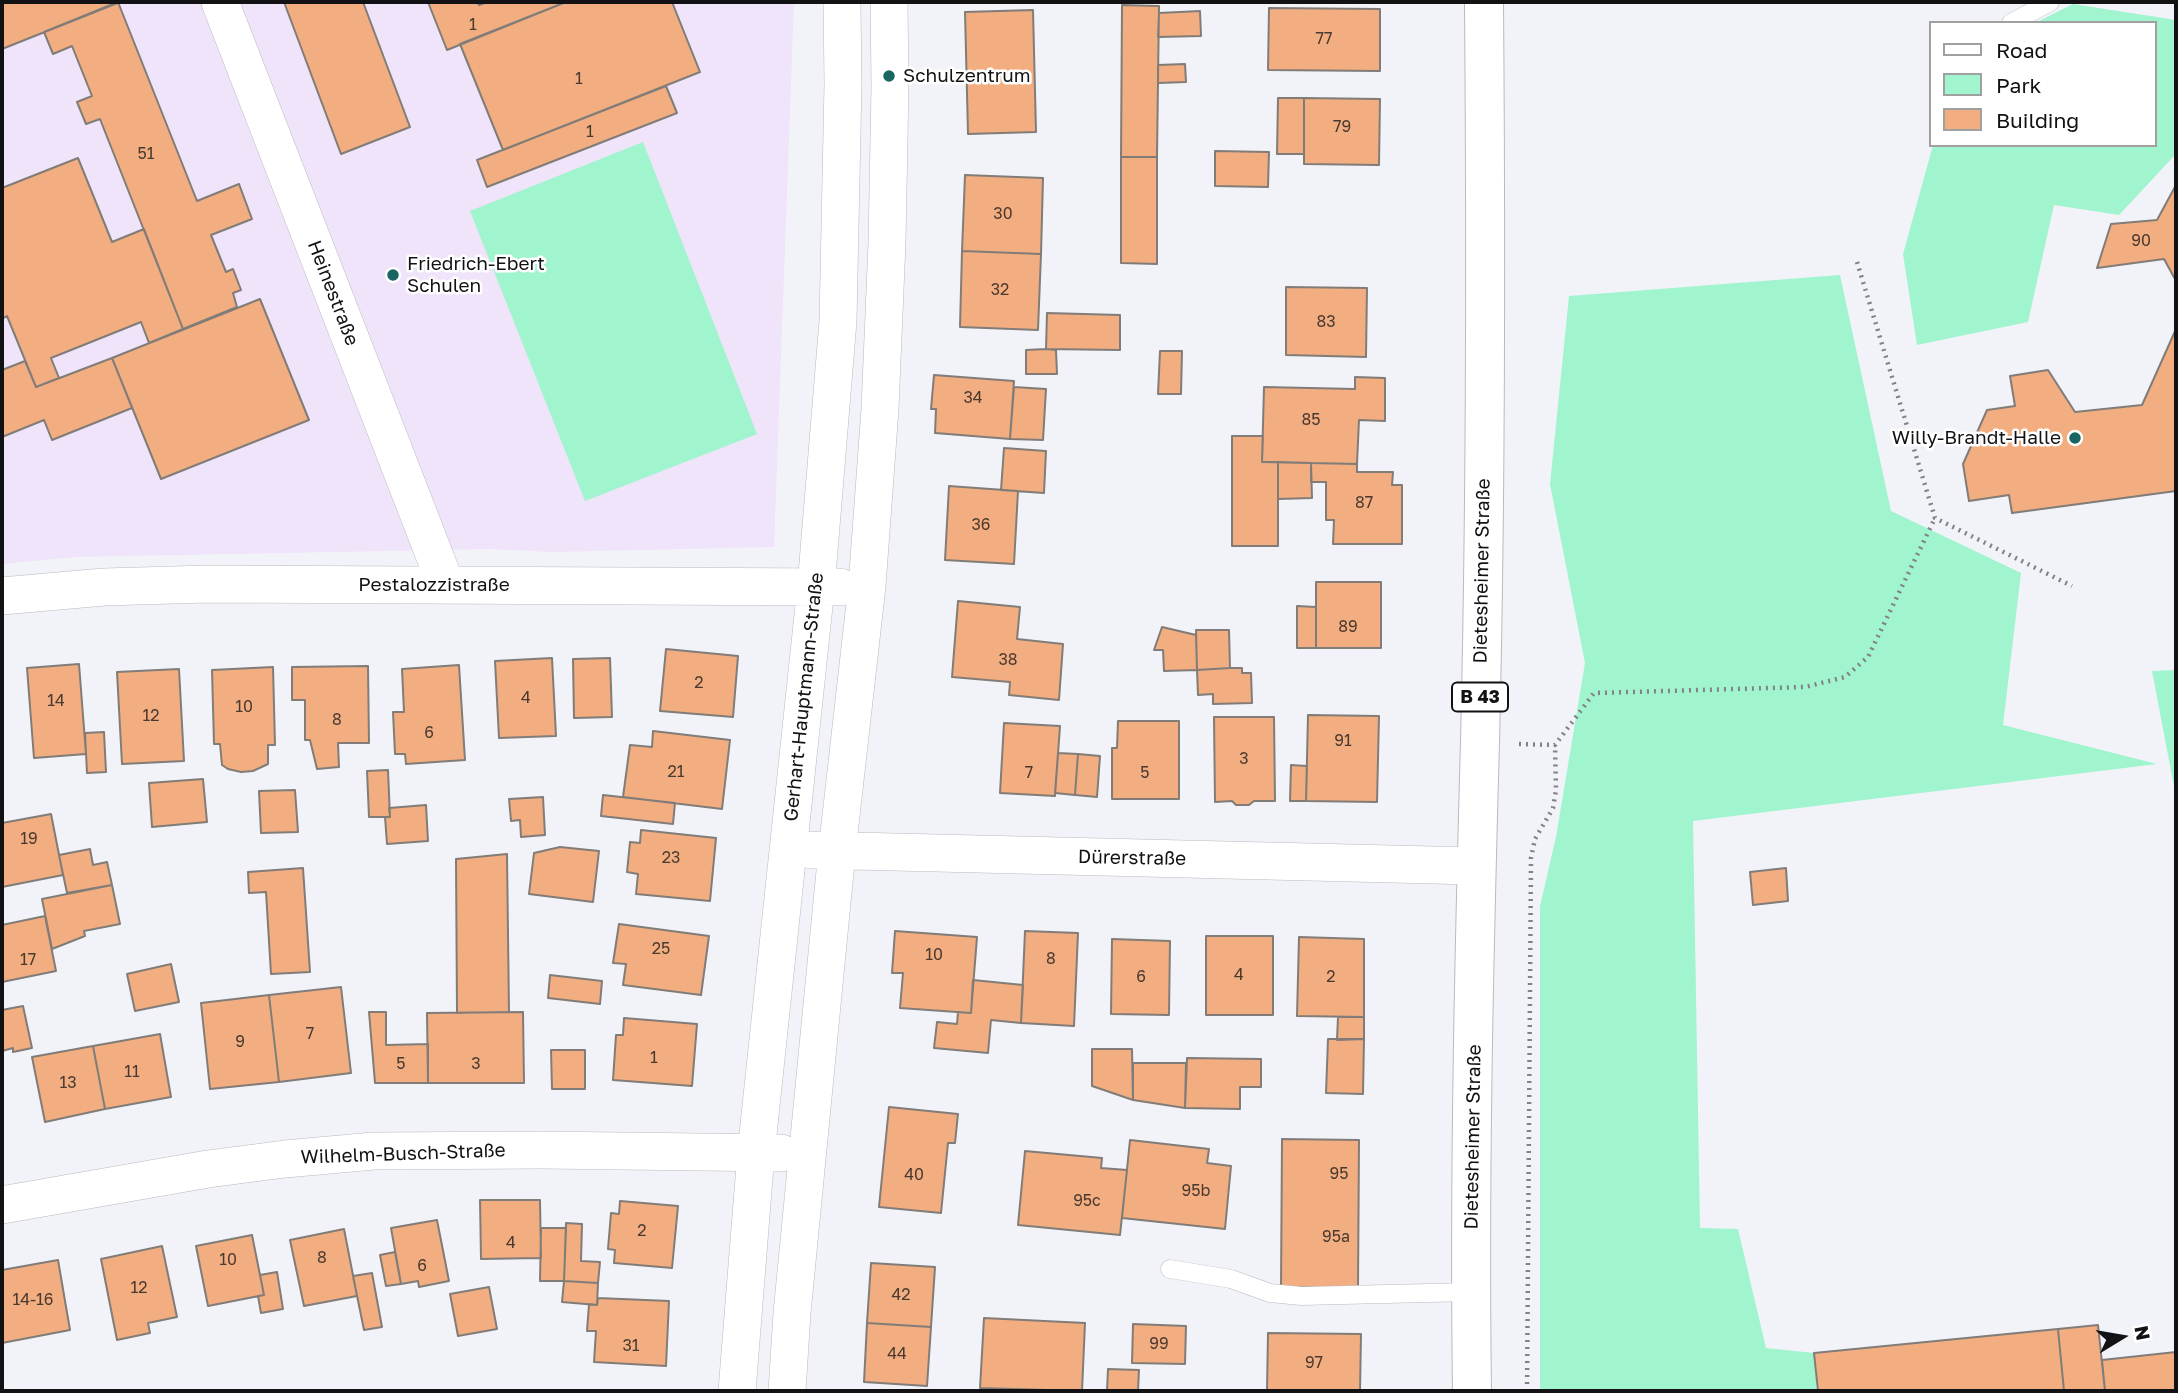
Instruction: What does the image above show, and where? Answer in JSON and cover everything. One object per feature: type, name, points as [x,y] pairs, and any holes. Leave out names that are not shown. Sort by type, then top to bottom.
[{"type":"main road","name":"Dietesheimer Straße","points":[[1472,1391],[1475,866],[1480,743],[1486,269],[1484,2]]},
{"type":"street","name":"Heinestraße","points":[[220,2],[446,585]]},
{"type":"street","name":"Gerhart-Hauptmann-Straße","points":[[737,1391],[756,1153],[816,587],[838,321],[842,2]]},
{"type":"street","points":[[787,1391],[792,1313],[837,851],[867,586],[880,409],[887,256],[889,2]]},
{"type":"street","name":"Pestalozzistraße","points":[[2,596],[104,587],[208,584],[867,586]]},
{"type":"street","name":"Dürerstraße","points":[[789,849],[1475,866]]},
{"type":"street","name":"Wilhelm-Busch-Straße","points":[[2,1205],[208,1169],[360,1152],[542,1150],[807,1154]]},
{"type":"lane","points":[[2015,21],[2050,2]]},
{"type":"lane","points":[[1170,1269],[1231,1279],[1270,1293],[1301,1296],[1471,1292]]},
{"type":"path","points":[[1527,1391],[1531,858],[1535,839],[1553,808],[1556,790],[1555,745],[1594,693],[1805,687],[1845,677],[1868,657],[1935,518],[1857,262]]},
{"type":"path","points":[[1935,518],[2072,586]]},
{"type":"path","points":[[1480,743],[1555,745]]},
{"type":"shaded area","name":"Friedrich-Ebert Schulen","points":[[2,2],[794,2],[774,547],[76,557],[2,564]]},
{"type":"green space","points":[[2073,4],[2176,20],[2176,154],[2119,215],[2054,205],[2028,322],[1917,345],[1903,254],[1932,147],[2157,147],[2157,21],[2039,21]]},
{"type":"green space","points":[[643,142],[757,434],[585,501],[470,211]]},
{"type":"green space","points":[[1840,275],[1891,511],[2021,573],[2003,725],[2157,764],[1693,821],[1700,1228],[1738,1229],[1766,1348],[1814,1353],[1817,1391],[1540,1391],[1540,906],[1556,837],[1585,663],[1550,484],[1569,296]]},
{"type":"green space","points":[[2176,670],[2176,797],[2152,671]]},
{"type":"building","points":[[2,2],[120,2],[2,49]]},
{"type":"building","points":[[118,2],[197,201],[239,184],[252,219],[211,235],[226,272],[233,269],[241,290],[233,293],[237,307],[183,329],[100,119],[86,124],[77,102],[92,96],[72,46],[53,54],[44,32]]},
{"type":"building","points":[[284,2],[363,2],[410,127],[341,154]]},
{"type":"building","points":[[428,2],[477,2],[479,5],[488,2],[566,2],[447,50]]},
{"type":"building","points":[[566,2],[672,2],[700,72],[503,150],[460,44]]},
{"type":"building","points":[[1122,5],[1159,6],[1157,157],[1121,157]]},
{"type":"building","points":[[1269,8],[1380,9],[1380,71],[1268,70]]},
{"type":"building","points":[[1033,10],[1036,132],[968,134],[965,12]]},
{"type":"building","points":[[1200,11],[1201,36],[1158,37],[1159,13]]},
{"type":"building","points":[[1185,64],[1186,82],[1158,83],[1158,65]]},
{"type":"building","points":[[666,86],[677,113],[487,187],[477,160]]},
{"type":"building","points":[[1278,98],[1304,98],[1304,154],[1277,154]]},
{"type":"building","points":[[1304,98],[1380,99],[1379,165],[1304,164]]},
{"type":"building","points":[[1215,151],[1269,152],[1268,187],[1215,186]]},
{"type":"building","points":[[1121,157],[1157,157],[1157,264],[1121,263]]},
{"type":"building","points":[[78,158],[112,242],[144,229],[183,329],[149,343],[141,322],[51,358],[59,378],[36,387],[7,316],[2,319],[2,188]]},
{"type":"building","points":[[965,175],[1043,178],[1041,254],[962,251]]},
{"type":"building","points":[[2176,185],[2176,281],[2164,259],[2097,268],[2111,224],[2157,220]]},
{"type":"building","points":[[962,251],[1041,254],[1038,330],[960,327]]},
{"type":"building","points":[[1286,287],[1367,288],[1366,357],[1286,355]]},
{"type":"building","points":[[260,299],[309,420],[161,479],[112,358]]},
{"type":"building","points":[[1047,313],[1120,315],[1120,350],[1046,349]]},
{"type":"building","name":"Willy-Brandt-Halle","points":[[2176,329],[2176,491],[2012,513],[2009,495],[1969,501],[1963,464],[1987,410],[2015,406],[2010,376],[2048,370],[2075,412],[2142,405]]},
{"type":"building","points":[[1026,350],[1056,350],[1057,374],[1026,374]]},
{"type":"building","points":[[1160,351],[1182,351],[1181,394],[1158,394]]},
{"type":"building","points":[[112,358],[132,408],[52,440],[44,420],[2,437],[2,370],[25,361],[36,387]]},
{"type":"building","points":[[934,375],[1014,381],[1010,439],[935,433],[936,409],[931,409]]},
{"type":"building","points":[[1355,377],[1385,378],[1385,421],[1359,420],[1357,464],[1262,462],[1264,387],[1355,389]]},
{"type":"building","points":[[1014,387],[1046,389],[1043,440],[1010,439]]},
{"type":"building","points":[[1232,436],[1263,436],[1262,462],[1278,462],[1278,546],[1232,546]]},
{"type":"building","points":[[1004,448],[1046,451],[1044,493],[1001,490]]},
{"type":"building","points":[[1278,462],[1311,463],[1312,498],[1278,499]]},
{"type":"building","points":[[1311,463],[1357,464],[1357,472],[1393,472],[1392,485],[1402,485],[1402,544],[1333,544],[1334,520],[1326,520],[1326,482],[1311,482]]},
{"type":"building","points":[[949,486],[1018,491],[1014,564],[945,560]]},
{"type":"building","points":[[1316,582],[1381,582],[1381,648],[1316,648]]},
{"type":"building","points":[[958,601],[1020,607],[1017,639],[1063,644],[1059,700],[1009,695],[1010,682],[952,677]]},
{"type":"building","points":[[1297,606],[1316,607],[1316,648],[1297,648]]},
{"type":"building","points":[[1162,627],[1196,635],[1197,670],[1164,671],[1163,650],[1154,650]]},
{"type":"building","points":[[1196,630],[1229,630],[1230,668],[1197,670]]},
{"type":"building","points":[[666,649],[738,656],[733,717],[660,711]]},
{"type":"building","points":[[552,658],[556,736],[499,738],[495,661]]},
{"type":"building","points":[[610,658],[612,717],[574,718],[573,659]]},
{"type":"building","points":[[79,664],[86,754],[34,758],[27,668]]},
{"type":"building","points":[[459,665],[465,760],[406,764],[405,754],[395,754],[393,712],[404,712],[402,669]]},
{"type":"building","points":[[368,666],[369,743],[338,743],[339,767],[317,769],[310,740],[305,740],[305,700],[292,700],[292,667]]},
{"type":"building","points":[[273,667],[275,745],[268,745],[268,764],[253,771],[228,769],[222,765],[220,744],[214,744],[212,670]]},
{"type":"building","points":[[1242,668],[1242,673],[1251,673],[1252,703],[1213,704],[1213,694],[1198,695],[1197,670]]},
{"type":"building","points":[[179,669],[184,761],[122,764],[117,672]]},
{"type":"building","points":[[1308,715],[1379,716],[1377,802],[1306,801]]},
{"type":"building","points":[[1214,717],[1274,717],[1275,801],[1254,801],[1249,805],[1236,805],[1232,801],[1215,802]]},
{"type":"building","points":[[1118,721],[1179,721],[1179,799],[1112,799],[1112,748],[1117,748]]},
{"type":"building","points":[[1004,723],[1060,726],[1055,796],[1000,793]]},
{"type":"building","points":[[653,731],[730,740],[722,809],[623,797],[630,745],[652,747]]},
{"type":"building","points":[[104,732],[106,772],[87,773],[85,733]]},
{"type":"building","points":[[1058,753],[1078,754],[1075,795],[1055,793]]},
{"type":"building","points":[[1078,754],[1100,756],[1097,797],[1075,795]]},
{"type":"building","points":[[1291,765],[1307,766],[1306,801],[1290,801]]},
{"type":"building","points":[[388,770],[390,817],[369,817],[367,771]]},
{"type":"building","points":[[203,779],[207,822],[152,827],[149,783]]},
{"type":"building","points":[[295,790],[298,832],[261,833],[259,791]]},
{"type":"building","points":[[603,795],[675,803],[673,824],[601,816]]},
{"type":"building","points":[[543,797],[545,835],[521,837],[520,820],[511,821],[509,799]]},
{"type":"building","points":[[426,805],[428,841],[387,844],[385,817],[390,817],[389,808]]},
{"type":"building","points":[[51,814],[63,875],[2,887],[2,823]]},
{"type":"building","points":[[641,830],[716,838],[710,901],[636,894],[638,874],[627,872],[630,842],[640,843]]},
{"type":"building","points":[[560,847],[599,851],[593,902],[529,894],[534,853]]},
{"type":"building","points":[[90,849],[93,865],[107,862],[112,885],[67,893],[59,855]]},
{"type":"building","points":[[507,854],[509,1012],[457,1013],[456,859]]},
{"type":"building","points":[[303,868],[310,972],[271,974],[266,892],[249,893],[248,872]]},
{"type":"building","points":[[1786,868],[1788,901],[1753,905],[1750,872]]},
{"type":"building","points":[[112,885],[120,924],[84,931],[85,936],[52,949],[42,899]]},
{"type":"building","points":[[45,916],[56,971],[2,982],[2,925]]},
{"type":"building","points":[[619,924],[709,936],[701,995],[623,985],[626,964],[613,963]]},
{"type":"building","points":[[895,931],[977,937],[971,1013],[900,1008],[903,973],[892,973]]},
{"type":"building","points":[[1025,931],[1078,933],[1074,1026],[1021,1023]]},
{"type":"building","points":[[1206,936],[1273,936],[1273,1015],[1206,1015]]},
{"type":"building","points":[[1299,937],[1364,939],[1364,1017],[1297,1016]]},
{"type":"building","points":[[1112,939],[1170,941],[1169,1015],[1111,1014]]},
{"type":"building","points":[[171,964],[179,1002],[135,1011],[127,974]]},
{"type":"building","points":[[550,975],[602,981],[600,1004],[548,998]]},
{"type":"building","points":[[973,980],[1023,985],[1021,1023],[991,1020],[988,1053],[934,1048],[937,1022],[957,1024],[958,1012],[971,1013]]},
{"type":"building","points":[[341,987],[351,1073],[279,1082],[269,995]]},
{"type":"building","points":[[269,995],[279,1082],[210,1089],[201,1003]]},
{"type":"building","points":[[23,1006],[32,1048],[2,1051],[2,1010]]},
{"type":"building","points":[[369,1012],[386,1012],[386,1045],[428,1044],[428,1083],[375,1083]]},
{"type":"building","points":[[523,1012],[524,1083],[428,1083],[427,1013]]},
{"type":"building","points":[[1338,1017],[1364,1017],[1364,1039],[1337,1040]]},
{"type":"building","points":[[624,1018],[697,1024],[692,1086],[613,1080],[616,1035],[623,1035]]},
{"type":"building","points":[[160,1034],[171,1097],[105,1109],[93,1046]]},
{"type":"building","points":[[1328,1039],[1364,1039],[1363,1094],[1326,1093]]},
{"type":"building","points":[[93,1046],[105,1109],[45,1122],[32,1057]]},
{"type":"building","points":[[1092,1049],[1132,1049],[1133,1100],[1092,1086]]},
{"type":"building","points":[[551,1050],[585,1050],[585,1089],[552,1089]]},
{"type":"building","points":[[1187,1058],[1261,1059],[1261,1087],[1240,1087],[1240,1109],[1185,1108]]},
{"type":"building","points":[[1133,1063],[1186,1063],[1185,1108],[1133,1100]]},
{"type":"building","points":[[889,1107],[958,1114],[955,1143],[948,1143],[941,1213],[879,1207]]},
{"type":"building","points":[[1282,1139],[1359,1140],[1358,1288],[1281,1287]]},
{"type":"building","points":[[1130,1140],[1209,1149],[1207,1163],[1231,1166],[1225,1229],[1122,1218]]},
{"type":"building","points":[[1025,1151],[1102,1158],[1101,1168],[1127,1170],[1120,1235],[1018,1225]]},
{"type":"building","points":[[480,1200],[540,1200],[541,1258],[481,1259]]},
{"type":"building","points":[[620,1201],[678,1206],[672,1268],[614,1263],[615,1250],[608,1249],[611,1213],[619,1214]]},
{"type":"building","points":[[437,1220],[449,1281],[419,1287],[418,1281],[401,1284],[391,1228]]},
{"type":"building","points":[[566,1223],[582,1224],[581,1261],[600,1262],[598,1283],[564,1281]]},
{"type":"building","points":[[541,1228],[566,1228],[564,1281],[540,1281]]},
{"type":"building","points":[[344,1229],[357,1296],[304,1306],[290,1240]]},
{"type":"building","points":[[252,1235],[264,1295],[208,1306],[196,1246]]},
{"type":"building","points":[[162,1246],[177,1317],[148,1323],[150,1333],[117,1340],[101,1259]]},
{"type":"building","points":[[395,1252],[401,1284],[386,1286],[380,1255]]},
{"type":"building","points":[[58,1260],[70,1330],[2,1343],[2,1270]]},
{"type":"building","points":[[871,1263],[935,1267],[931,1327],[867,1323]]},
{"type":"building","points":[[277,1272],[283,1309],[261,1313],[258,1296],[264,1295],[260,1275]]},
{"type":"building","points":[[372,1273],[382,1327],[364,1330],[353,1276]]},
{"type":"building","points":[[564,1281],[598,1283],[597,1305],[562,1302]]},
{"type":"building","points":[[489,1287],[497,1329],[458,1336],[450,1294]]},
{"type":"building","points":[[598,1298],[669,1301],[666,1366],[594,1362],[596,1331],[587,1331],[589,1304],[597,1305]]},
{"type":"building","points":[[984,1318],[1085,1323],[1082,1391],[980,1388]]},
{"type":"building","points":[[867,1323],[931,1327],[927,1386],[864,1382]]},
{"type":"building","points":[[1133,1324],[1186,1326],[1185,1364],[1132,1363]]},
{"type":"building","points":[[2098,1325],[2105,1391],[2064,1391],[2058,1329]]},
{"type":"building","points":[[2058,1329],[2064,1391],[1818,1391],[1814,1353]]},
{"type":"building","points":[[1268,1333],[1361,1334],[1360,1391],[1267,1391]]},
{"type":"building","points":[[2176,1352],[2176,1391],[2105,1391],[2102,1360]]},
{"type":"building","points":[[1108,1369],[1139,1370],[1138,1391],[1107,1391]]},
{"type":"place","name":"Schulzentrum","points":[[889,76]]},
{"type":"place","name":"Friedrich-Ebert Schulen","points":[[393,275]]},
{"type":"place","name":"Willy-Brandt-Halle","points":[[2075,438]]}]
